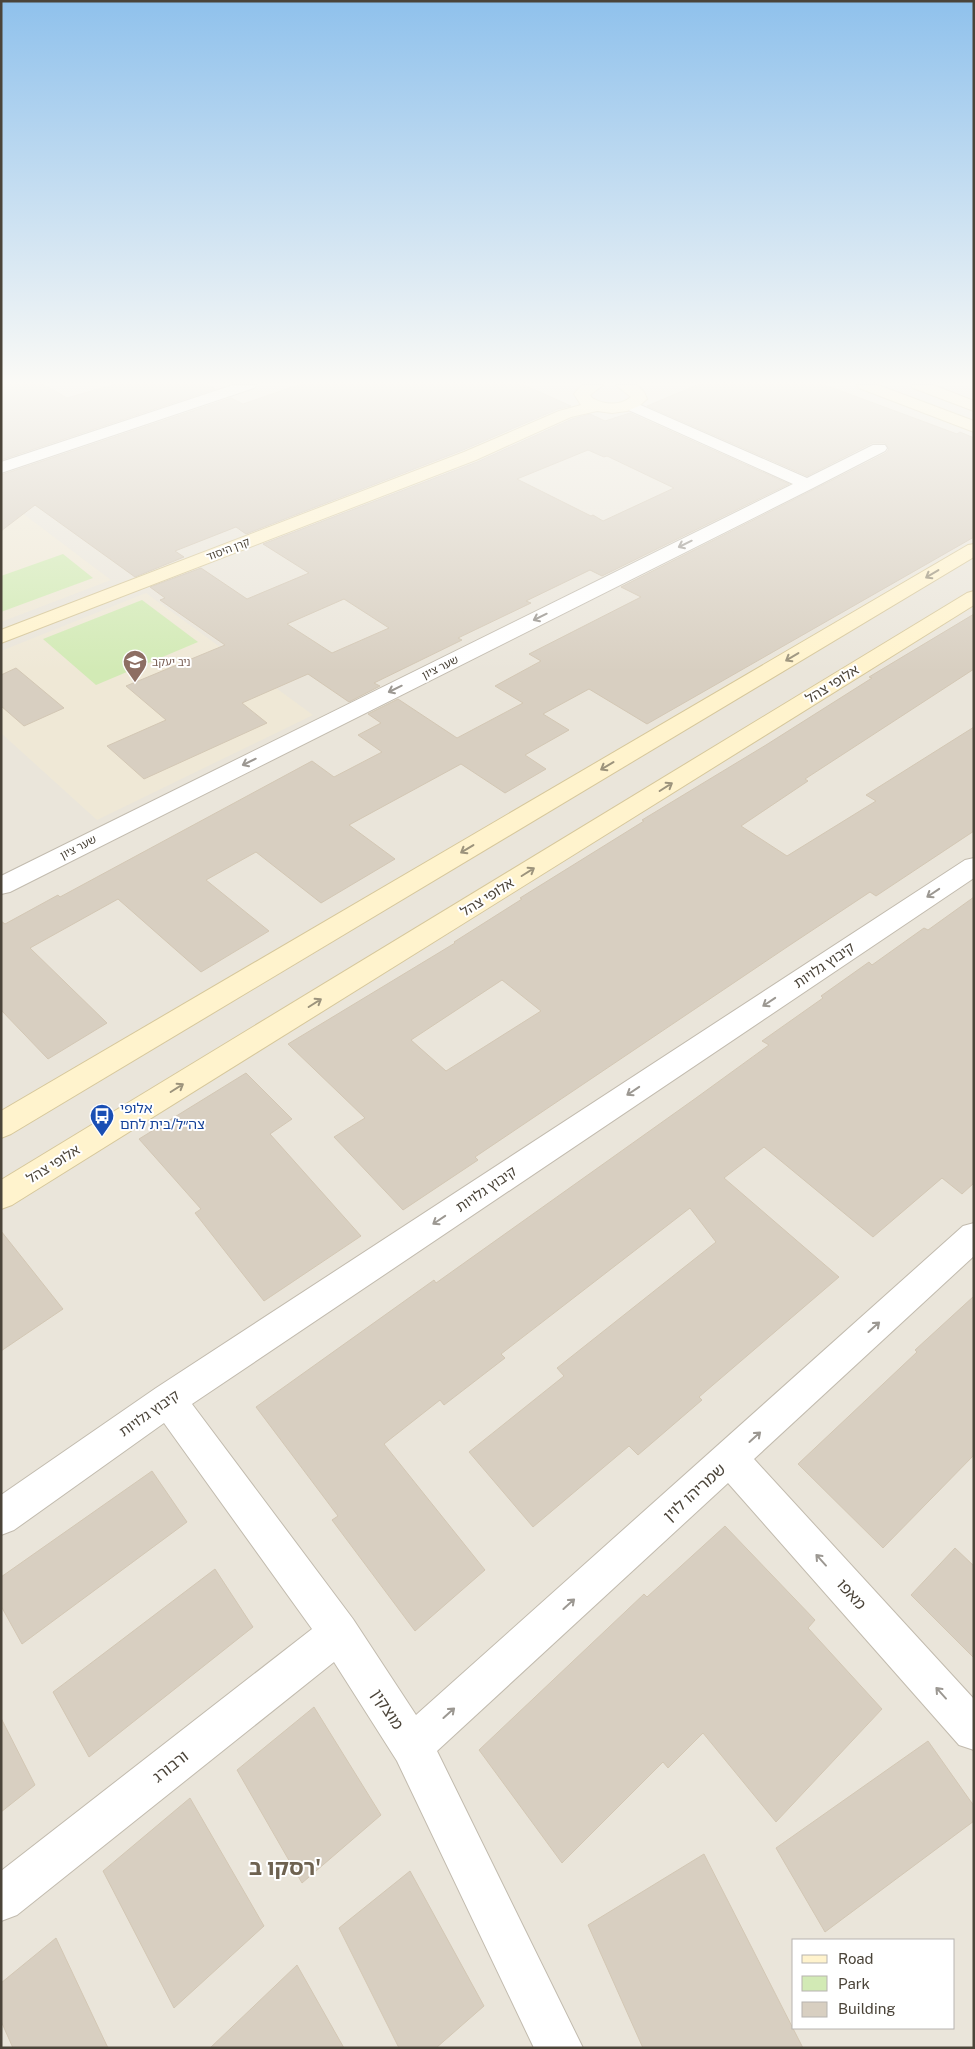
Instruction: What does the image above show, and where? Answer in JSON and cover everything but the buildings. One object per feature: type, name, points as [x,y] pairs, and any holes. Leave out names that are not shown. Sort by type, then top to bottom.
[{"type":"main road","name":"קרן היסוד","points":[[1,637],[406,481]]},
{"type":"main road","points":[[1,1126],[974,549]]},
{"type":"main road","name":"אלופי צהל","points":[[1,1196],[974,597]]},
{"type":"street","points":[[801,481],[807,484]]},
{"type":"street","name":"שער ציון","points":[[1,886],[814,481]]},
{"type":"street","name":"קיבוץ גלויות","points":[[1,1517],[168,1400],[974,866]]},
{"type":"street","name":"שמריהו לוין","points":[[412,1746],[974,1236]]},
{"type":"street","name":"מוצקין","points":[[168,1400],[339,1632],[412,1746],[559,2048]]},
{"type":"street","name":"מאפו","points":[[730,1459],[974,1730]]},
{"type":"street","name":"ורבורג","points":[[1,1899],[339,1632]]},
{"type":"shaded area","points":[[1,481],[974,481],[974,2048],[1,2048]]},
{"type":"shaded area","points":[[1,497],[111,580],[1,622]]},
{"type":"shaded area","name":"ניב יעקב","points":[[146,593],[313,715],[97,820],[1,733],[1,651]]},
{"type":"green space","points":[[63,554],[93,578],[1,612],[1,576]]},
{"type":"green space","points":[[142,600],[198,642],[96,685],[43,639]]},
{"type":"place","name":"ניב יעקב","points":[[135,683]]},
{"type":"place","name":"אלופי צה״ל/בית לחם","points":[[102,1137]]},
{"type":"district","name":"רסקו ב'","points":[[285,1867]]}]
